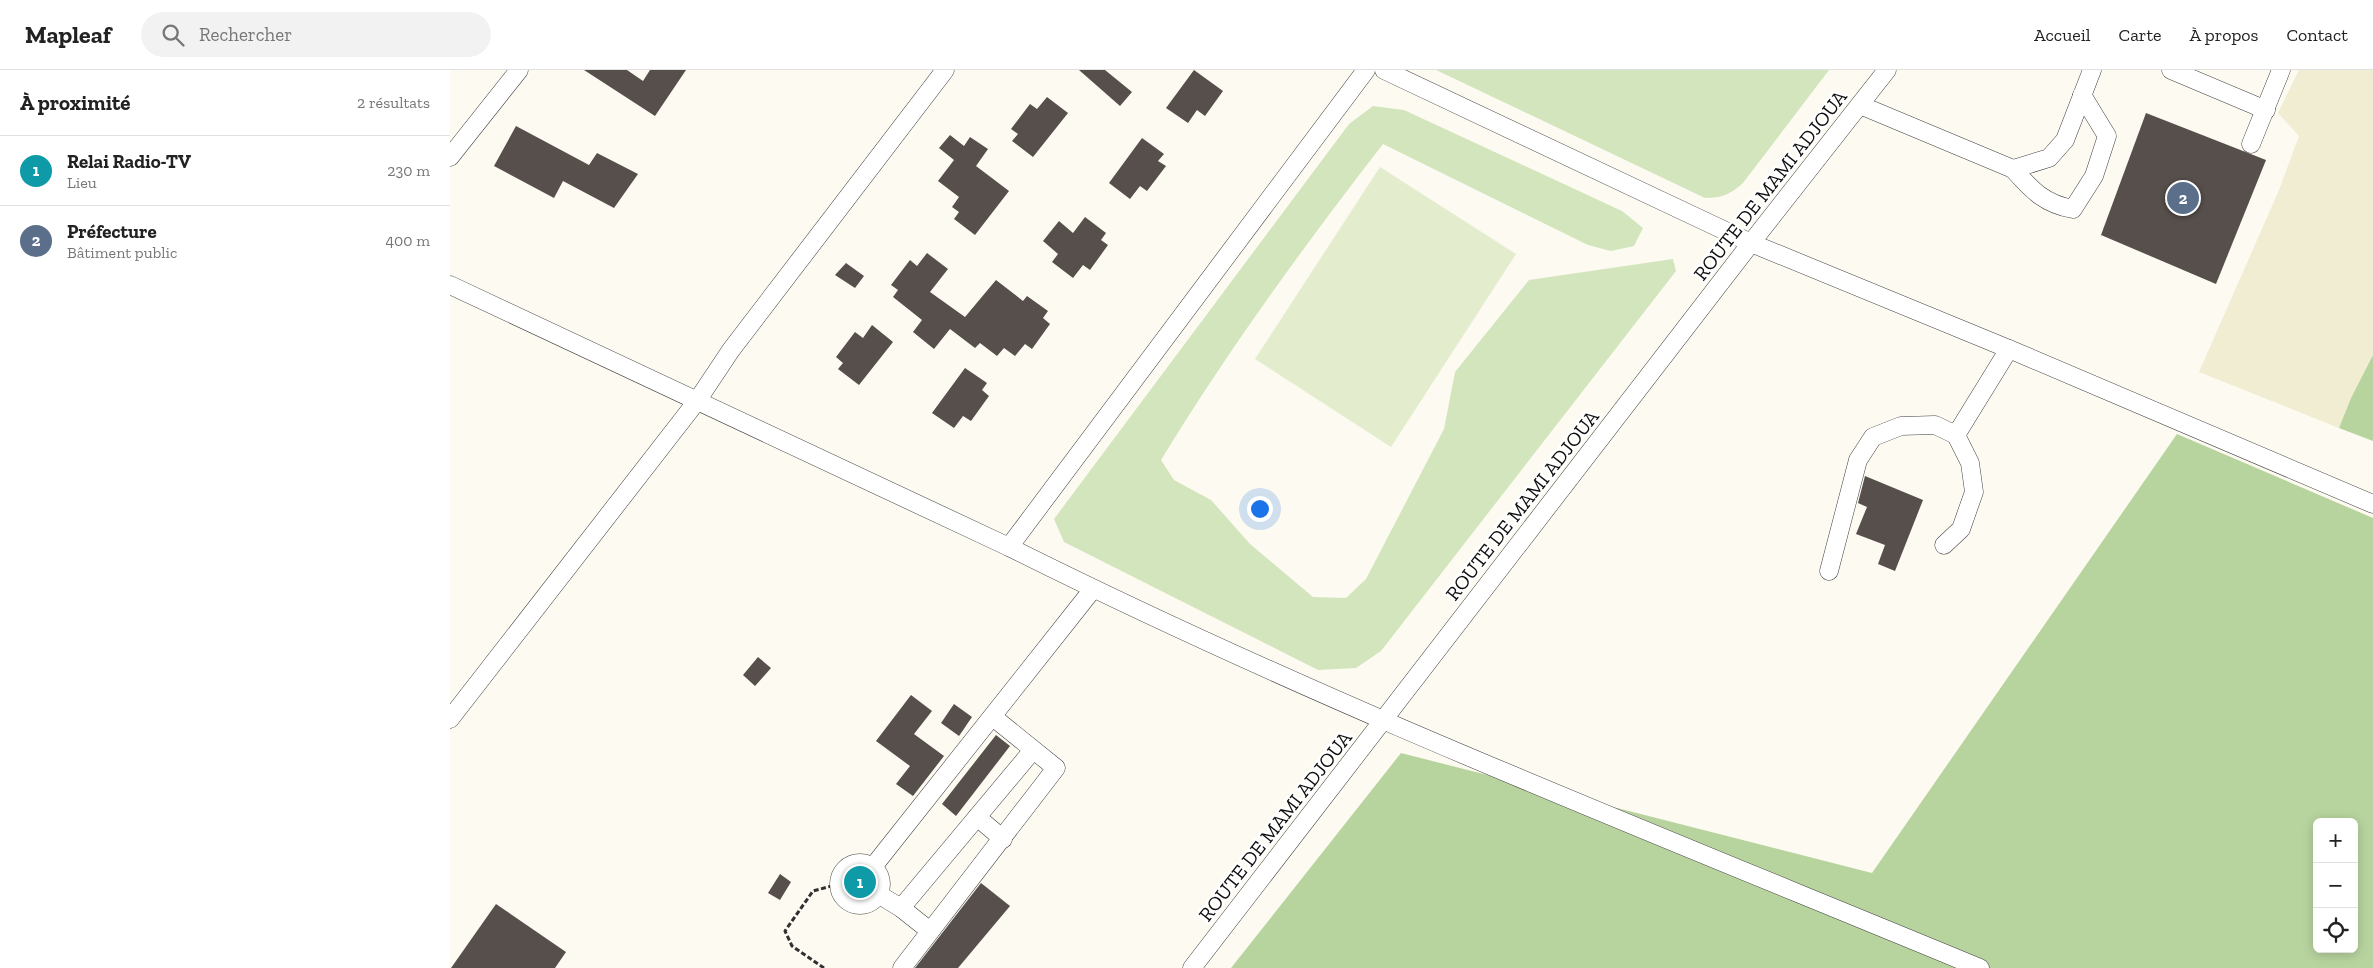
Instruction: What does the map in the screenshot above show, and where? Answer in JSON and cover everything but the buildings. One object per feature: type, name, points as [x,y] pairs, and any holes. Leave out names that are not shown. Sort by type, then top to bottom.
[{"type":"street","points":[[450,157],[519,70]]},
{"type":"street","points":[[450,719],[697,401],[731,350],[946,70]]},
{"type":"street","points":[[1009,547],[1366,70]]},
{"type":"street","points":[[1384,70],[1750,242],[2009,349],[2373,504]]},
{"type":"street","name":"ROUTE DE MAMI ADJOUA","points":[[1192,968],[1750,242],[1888,70]]},
{"type":"street","points":[[2013,169],[2049,158],[2065,140],[2092,70]]},
{"type":"street","points":[[2171,70],[2205,77],[2266,110]]},
{"type":"street","points":[[2252,144],[2281,70]]},
{"type":"street","points":[[1860,105],[2013,169],[2029,186],[2054,206],[2073,209],[2094,176],[2107,136],[2082,95]]},
{"type":"street","points":[[450,285],[1009,547],[1093,589],[1383,721],[1980,968]]},
{"type":"street","points":[[1956,435],[2009,349]]},
{"type":"street","points":[[1829,571],[1858,460],[1873,437],[1901,426],[1935,426],[1956,435],[1970,463],[1974,492],[1961,529],[1944,545]]},
{"type":"street","points":[[872,868],[1093,589]]},
{"type":"street","points":[[902,968],[1056,768],[993,717]]},
{"type":"street","points":[[901,908],[1033,750]]},
{"type":"street","points":[[977,817],[1003,839]]},
{"type":"street","points":[[860,863],[872,868],[881,882],[878,894],[864,905],[852,904],[842,896],[839,884],[843,872],[854,864],[860,863]]},
{"type":"street","points":[[878,894],[901,908],[930,931]]},
{"type":"path","points":[[824,968],[792,946],[785,931],[813,891],[839,884]]},
{"type":"shaded area","points":[[2299,70],[2373,70],[2373,355],[2351,398],[2339,428],[2199,372],[2279,190],[2299,136],[2278,113]]},
{"type":"green space","points":[[1436,70],[1829,70],[1743,183],[1726,195],[1705,198]]},
{"type":"green space","points":[[1373,106],[1404,110],[1622,211],[1643,228],[1634,246],[1611,251],[1588,245],[1383,144],[1324,221],[1268,299],[1213,379],[1161,460],[1174,480],[1211,500],[1250,544],[1313,597],[1346,598],[1366,579],[1444,429],[1455,372],[1529,280],[1673,259],[1676,271],[1381,651],[1356,668],[1318,670],[1064,542],[1054,519],[1349,124]]},
{"type":"green space","points":[[1380,167],[1516,254],[1391,447],[1255,359]]},
{"type":"green space","points":[[2373,355],[2373,441],[2339,428],[2351,398]]},
{"type":"green space","points":[[2177,434],[2373,518],[2373,968],[1231,968],[1401,753],[1872,873]]},
{"type":"place","name":"Préfecture","points":[[2183,198]]},
{"type":"place","name":"Relai Radio-TV","points":[[860,882]]}]
